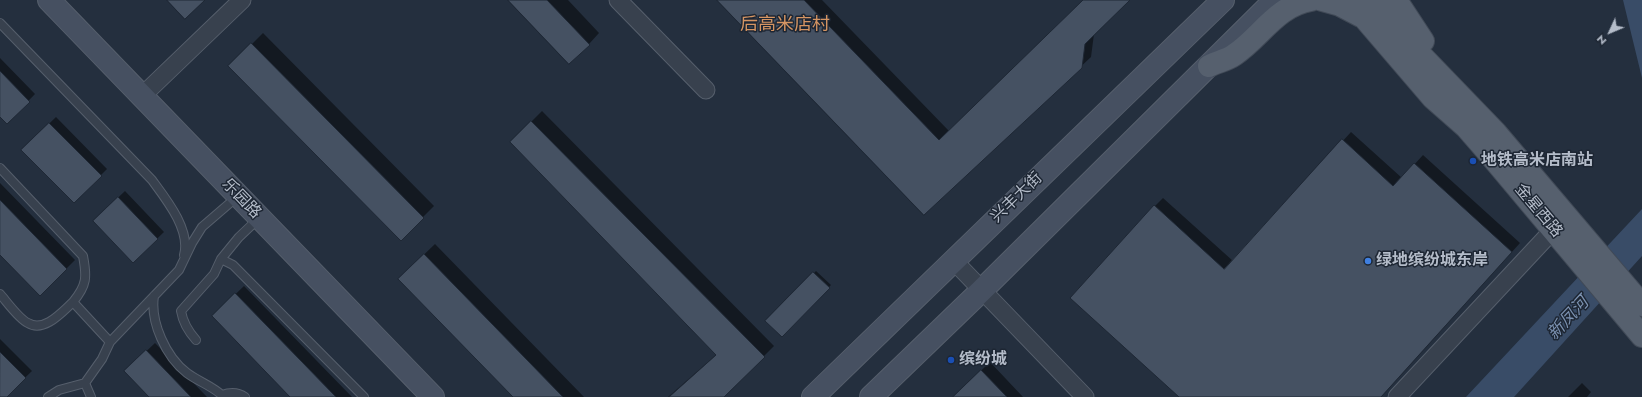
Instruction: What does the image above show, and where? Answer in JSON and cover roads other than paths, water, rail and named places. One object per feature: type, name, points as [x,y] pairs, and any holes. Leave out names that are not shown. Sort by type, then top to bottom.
[{"type":"main road","name":"乐园路","points":[[49,0],[434,397]]},
{"type":"main road","name":"兴丰大街","points":[[812,397],[1223,0]]},
{"type":"main road","points":[[871,397],[981,292],[1275,0]]},
{"type":"main road","points":[[1209,66],[1234,55],[1285,9],[1310,0]]},
{"type":"main road","points":[[1322,0],[1340,5],[1369,9]]},
{"type":"main road","name":"金星西路","points":[[1349,0],[1369,9],[1413,46],[1496,133],[1578,243],[1632,303],[1642,336]]},
{"type":"main road","points":[[1396,0],[1420,36],[1444,79]]},
{"type":"main road","name":"金星西路","points":[[1369,9],[1433,98],[1466,127],[1554,230],[1578,243]]},
{"type":"street","points":[[142,96],[242,0]]},
{"type":"street","points":[[626,3],[706,90]]},
{"type":"street","points":[[1398,397],[1554,230]]},
{"type":"street","points":[[953,260],[981,292],[1085,397]]},
{"type":"lane","points":[[0,23],[152,180],[174,209],[183,233],[186,248],[179,270]]},
{"type":"lane","points":[[0,168],[83,256],[87,273],[83,289],[73,302],[52,321],[38,325],[28,324],[0,294]]},
{"type":"lane","points":[[48,397],[59,390],[85,383],[102,359],[110,342],[179,270],[192,243],[202,227],[238,196]]},
{"type":"lane","points":[[196,340],[189,333],[181,311],[214,274],[221,258],[259,217]]},
{"type":"lane","points":[[221,258],[233,265],[364,397]]},
{"type":"lane","points":[[154,296],[152,307],[161,338],[170,354],[186,373],[214,388],[223,396],[229,392],[245,397]]},
{"type":"lane","points":[[73,302],[110,342]]},
{"type":"lane","points":[[85,383],[91,397]]},
{"type":"water","points":[[1623,0],[1642,0],[1642,78]]},
{"type":"water","name":"新凤河","points":[[1642,209],[1642,256],[1514,397],[1466,397]]},
{"type":"place","name":"地铁高米店南站","points":[[1473,161]]},
{"type":"place","name":"绿地缤纷城东岸","points":[[1368,261]]},
{"type":"place","name":"缤纷城","points":[[951,360]]},
{"type":"district","name":"后高米店村","points":[[785,26]]}]
